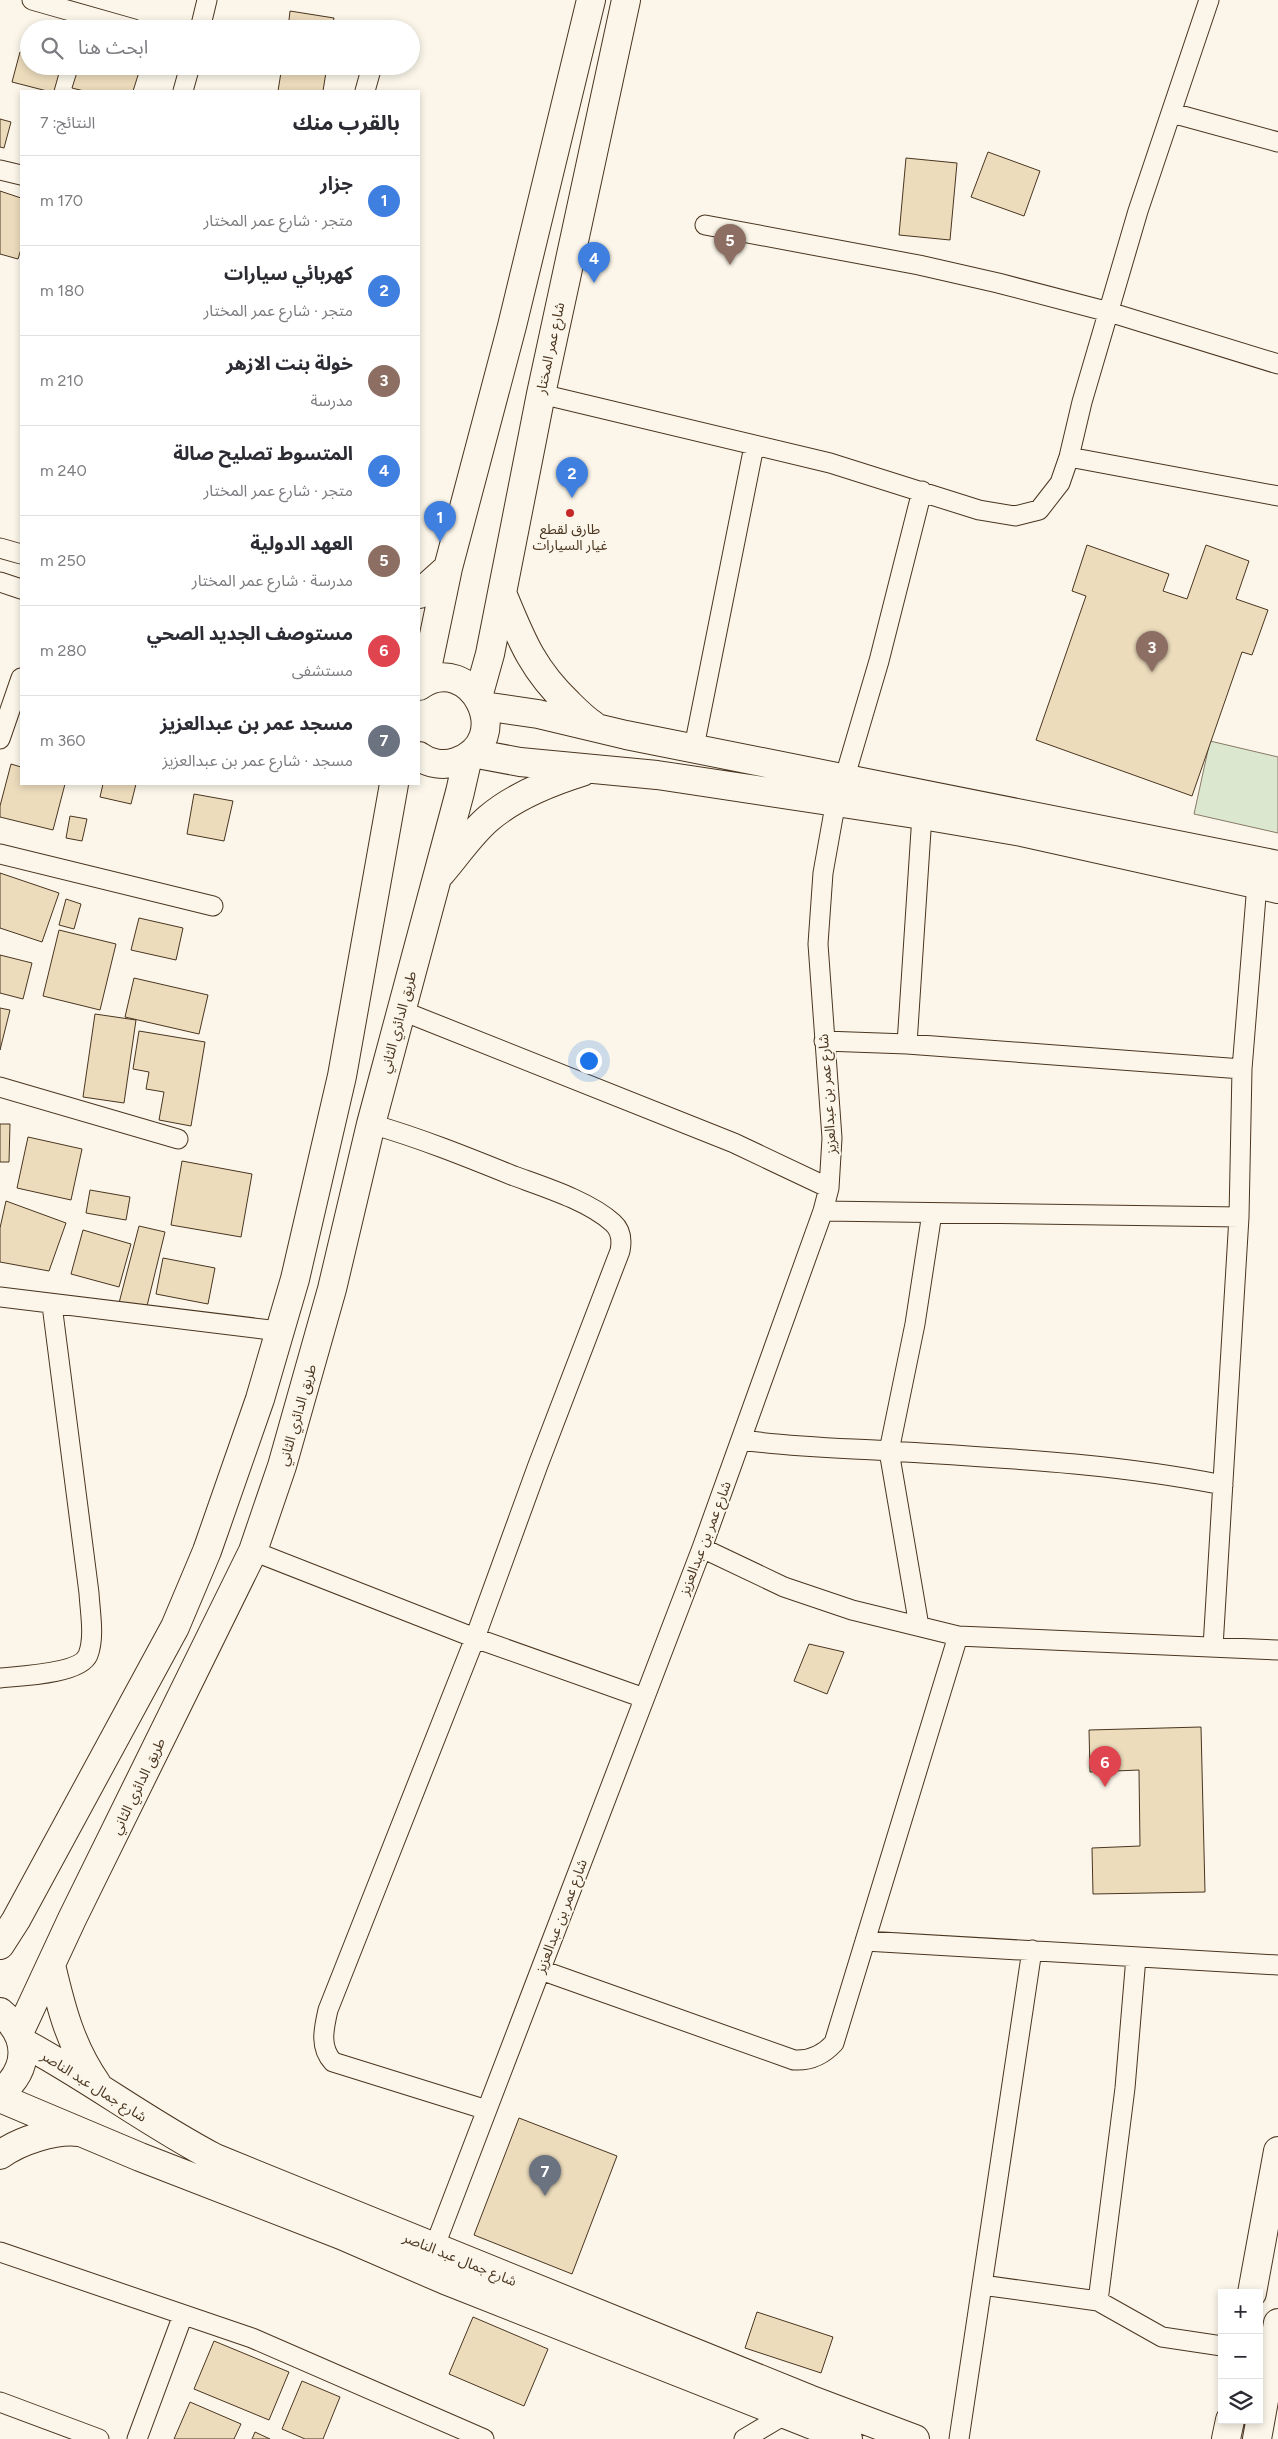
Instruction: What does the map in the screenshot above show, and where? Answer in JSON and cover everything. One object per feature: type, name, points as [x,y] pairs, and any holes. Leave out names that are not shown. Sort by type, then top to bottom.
[{"type":"main road","points":[[421,685],[448,568],[512,326],[591,0]]},
{"type":"main road","name":"شارع عمر المختار","points":[[481,701],[541,394],[626,0]]},
{"type":"main road","points":[[420,593],[448,568]]},
{"type":"main road","points":[[502,593],[523,645],[541,675],[581,716],[600,729]]},
{"type":"main road","points":[[421,685],[439,679],[457,680],[472,690],[481,701],[600,729],[694,747],[841,789],[922,815],[1022,832],[1268,886]]},
{"type":"main road","name":"طريق الدائري الثاني","points":[[20,2037],[51,1965],[252,1551],[282,1466],[332,1289],[371,1124],[435,880],[470,755],[480,743],[485,731],[486,718],[481,701]]},
{"type":"main road","points":[[420,756],[435,764],[450,764],[470,755],[520,762],[841,789],[1278,865]]},
{"type":"main road","points":[[435,880],[489,818],[528,794],[559,779],[594,768]]},
{"type":"main road","points":[[373,785],[388,819]]},
{"type":"main road","points":[[0,1945],[21,1911],[175,1627],[207,1551],[260,1399],[295,1279],[342,1076],[394,785]]},
{"type":"main road","points":[[260,1399],[298,1411]]},
{"type":"main road","points":[[51,1965],[61,2010],[71,2037],[82,2062],[99,2087]]},
{"type":"main road","name":"شارع جمال عبد الناصر","points":[[0,2012],[11,2020],[20,2037],[180,2140],[214,2158],[809,2399],[915,2439]]},
{"type":"main road","points":[[0,2093],[13,2083],[22,2063],[20,2037]]},
{"type":"main road","name":"شارع جمال عبد الناصر","points":[[0,2098],[80,2133],[341,2235],[445,2280],[848,2439]]},
{"type":"main road","points":[[0,2155],[23,2143],[51,2135],[72,2132],[80,2133]]},
{"type":"main road","points":[[1253,2289],[1278,2150]]},
{"type":"main road","points":[[1257,2439],[1278,2323]]},
{"type":"main road","points":[[1226,2439],[1229,2424]]},
{"type":"street","points":[[32,0],[102,20]]},
{"type":"street","points":[[202,20],[208,0]]},
{"type":"street","points":[[541,394],[830,463],[979,510],[1005,516],[1027,515],[1039,510],[1048,501],[1060,483],[1069,457],[1082,402],[1138,211],[1209,0]]},
{"type":"street","points":[[183,90],[187,75]]},
{"type":"street","points":[[365,90],[369,75]]},
{"type":"street","points":[[1172,113],[1278,142]]},
{"type":"street","points":[[0,170],[20,175]]},
{"type":"street","points":[[706,225],[919,265],[1109,312],[1278,364]]},
{"type":"street","points":[[694,747],[754,446]]},
{"type":"street","points":[[1069,457],[1278,496]]},
{"type":"street","name":"شارع عمر بن عبدالعزيز","points":[[434,2248],[702,1548],[823,1211],[829,1188],[832,1138],[818,944],[827,847],[841,789],[879,661],[922,491]]},
{"type":"street","points":[[0,548],[20,554]]},
{"type":"street","points":[[0,582],[20,589]]},
{"type":"street","points":[[0,739],[20,681]]},
{"type":"street","points":[[908,1044],[922,815]]},
{"type":"street","points":[[0,854],[213,906]]},
{"type":"street","points":[[1213,1647],[1240,1217],[1242,1069],[1268,886]]},
{"type":"street","points":[[400,1010],[734,1143],[829,1188]]},
{"type":"street","points":[[824,1041],[908,1044],[1242,1069]]},
{"type":"street","points":[[0,1087],[178,1139]]},
{"type":"street","points":[[371,1124],[405,1134],[574,1199],[613,1223],[620,1234],[620,1251],[538,1465],[475,1638],[328,2010],[323,2042],[328,2056],[333,2062],[487,2110]]},
{"type":"street","points":[[823,1211],[1240,1217]]},
{"type":"street","points":[[919,1626],[889,1451],[915,1324],[932,1212]]},
{"type":"street","points":[[0,1297],[52,1305],[279,1331]]},
{"type":"street","points":[[0,1678],[54,1672],[80,1665],[88,1656],[91,1630],[89,1593],[52,1305]]},
{"type":"street","points":[[742,1440],[811,1448],[889,1451],[1128,1469],[1223,1485]]},
{"type":"street","points":[[702,1548],[784,1587],[852,1610],[958,1636],[1278,1650]]},
{"type":"street","points":[[252,1551],[475,1638],[644,1698]]},
{"type":"street","points":[[541,1970],[794,2060],[805,2061],[825,2052],[834,2043],[958,1636]]},
{"type":"street","points":[[865,1940],[1278,1965]]},
{"type":"street","points":[[959,2439],[1032,1950]]},
{"type":"street","points":[[1098,2301],[1125,2088],[1136,1957]]},
{"type":"street","points":[[0,2252],[252,2338],[484,2439]]},
{"type":"street","points":[[982,2285],[1098,2301],[1162,2337],[1218,2345]]},
{"type":"street","points":[[137,2439],[183,2314]]},
{"type":"street","points":[[744,2439],[809,2399]]},
{"type":"street","points":[[0,2402],[99,2439]]},
{"type":"green space","points":[[1210,741],[1278,757],[1278,833],[1194,814]]},
{"type":"building","points":[[290,11],[334,18],[334,20],[289,20]]},
{"type":"building","points":[[20,52],[20,75],[58,75],[54,90],[43,90],[12,82]]},
{"type":"building","points":[[76,75],[138,75],[133,90],[80,90],[72,88]]},
{"type":"building","points":[[281,75],[326,75],[323,90],[278,90]]},
{"type":"building","points":[[0,119],[11,122],[4,148],[0,147]]},
{"type":"building","points":[[988,152],[1040,171],[1024,216],[971,197]]},
{"type":"building","points":[[906,158],[957,163],[950,240],[899,235]]},
{"type":"building","points":[[0,191],[20,198],[20,252],[18,259],[0,254]]},
{"type":"building","points":[[1087,545],[1169,574],[1163,591],[1187,599],[1206,545],[1249,561],[1236,599],[1268,610],[1252,655],[1242,652],[1192,796],[1036,740],[1086,596],[1072,591]]},
{"type":"building","points":[[11,764],[20,767],[20,785],[65,785],[53,830],[0,817],[0,806]]},
{"type":"building","points":[[103,785],[136,785],[131,804],[100,797]]},
{"type":"building","points":[[194,794],[233,801],[224,841],[187,834]]},
{"type":"building","points":[[70,816],[87,819],[82,841],[66,838]]},
{"type":"building","points":[[0,873],[59,893],[42,942],[0,928]]},
{"type":"building","points":[[66,899],[81,904],[74,929],[59,925]]},
{"type":"building","points":[[139,918],[183,928],[176,960],[131,950]]},
{"type":"building","points":[[59,930],[116,944],[100,1010],[43,996]]},
{"type":"building","points":[[0,955],[32,963],[23,999],[0,993]]},
{"type":"building","points":[[134,978],[208,995],[199,1034],[125,1017]]},
{"type":"building","points":[[0,1008],[10,1010],[0,1050]]},
{"type":"building","points":[[95,1014],[136,1020],[124,1103],[83,1097]]},
{"type":"building","points":[[139,1031],[205,1042],[191,1126],[159,1120],[164,1092],[146,1089],[149,1072],[133,1069]]},
{"type":"building","points":[[0,1124],[10,1124],[9,1162],[0,1162]]},
{"type":"building","points":[[28,1137],[82,1149],[71,1200],[17,1188]]},
{"type":"building","points":[[182,1161],[252,1174],[241,1237],[171,1225]]},
{"type":"building","points":[[90,1190],[130,1197],[126,1220],[86,1213]]},
{"type":"building","points":[[6,1201],[66,1223],[49,1271],[0,1262],[0,1228]]},
{"type":"building","points":[[139,1226],[165,1232],[146,1310],[119,1303]]},
{"type":"building","points":[[83,1230],[131,1244],[119,1287],[71,1274]]},
{"type":"building","points":[[163,1258],[215,1268],[208,1304],[156,1294]]},
{"type":"building","points":[[809,1644],[844,1652],[827,1694],[794,1681]]},
{"type":"building","points":[[1201,1727],[1205,1892],[1093,1894],[1092,1848],[1140,1846],[1139,1770],[1090,1772],[1089,1730]]},
{"type":"building","points":[[519,2118],[617,2156],[572,2274],[474,2235]]},
{"type":"building","points":[[757,2312],[833,2337],[821,2373],[745,2348]]},
{"type":"building","points":[[473,2317],[548,2349],[524,2406],[449,2374]]},
{"type":"building","points":[[214,2341],[289,2372],[269,2420],[194,2389]]},
{"type":"building","points":[[302,2381],[340,2397],[323,2439],[305,2439],[282,2429]]},
{"type":"building","points":[[190,2402],[241,2424],[234,2439],[174,2439]]},
{"type":"building","points":[[255,2432],[270,2439],[252,2439]]},
{"type":"place","name":"العهد الدولية","points":[[730,265]]},
{"type":"place","name":"المتسوط تصليح صالة","points":[[594,283]]},
{"type":"place","name":"كهربائي سيارات","points":[[572,498]]},
{"type":"place","name":"طارق لقطع غيار السيارات","points":[[570,513]]},
{"type":"place","name":"جزار","points":[[440,542]]},
{"type":"place","name":"خولة بنت الازهر","points":[[1152,672]]},
{"type":"place","name":"مستوصف الجديد الصحي","points":[[1105,1787]]},
{"type":"place","name":"مسجد عمر بن عبدالعزيز","points":[[545,2196]]}]
